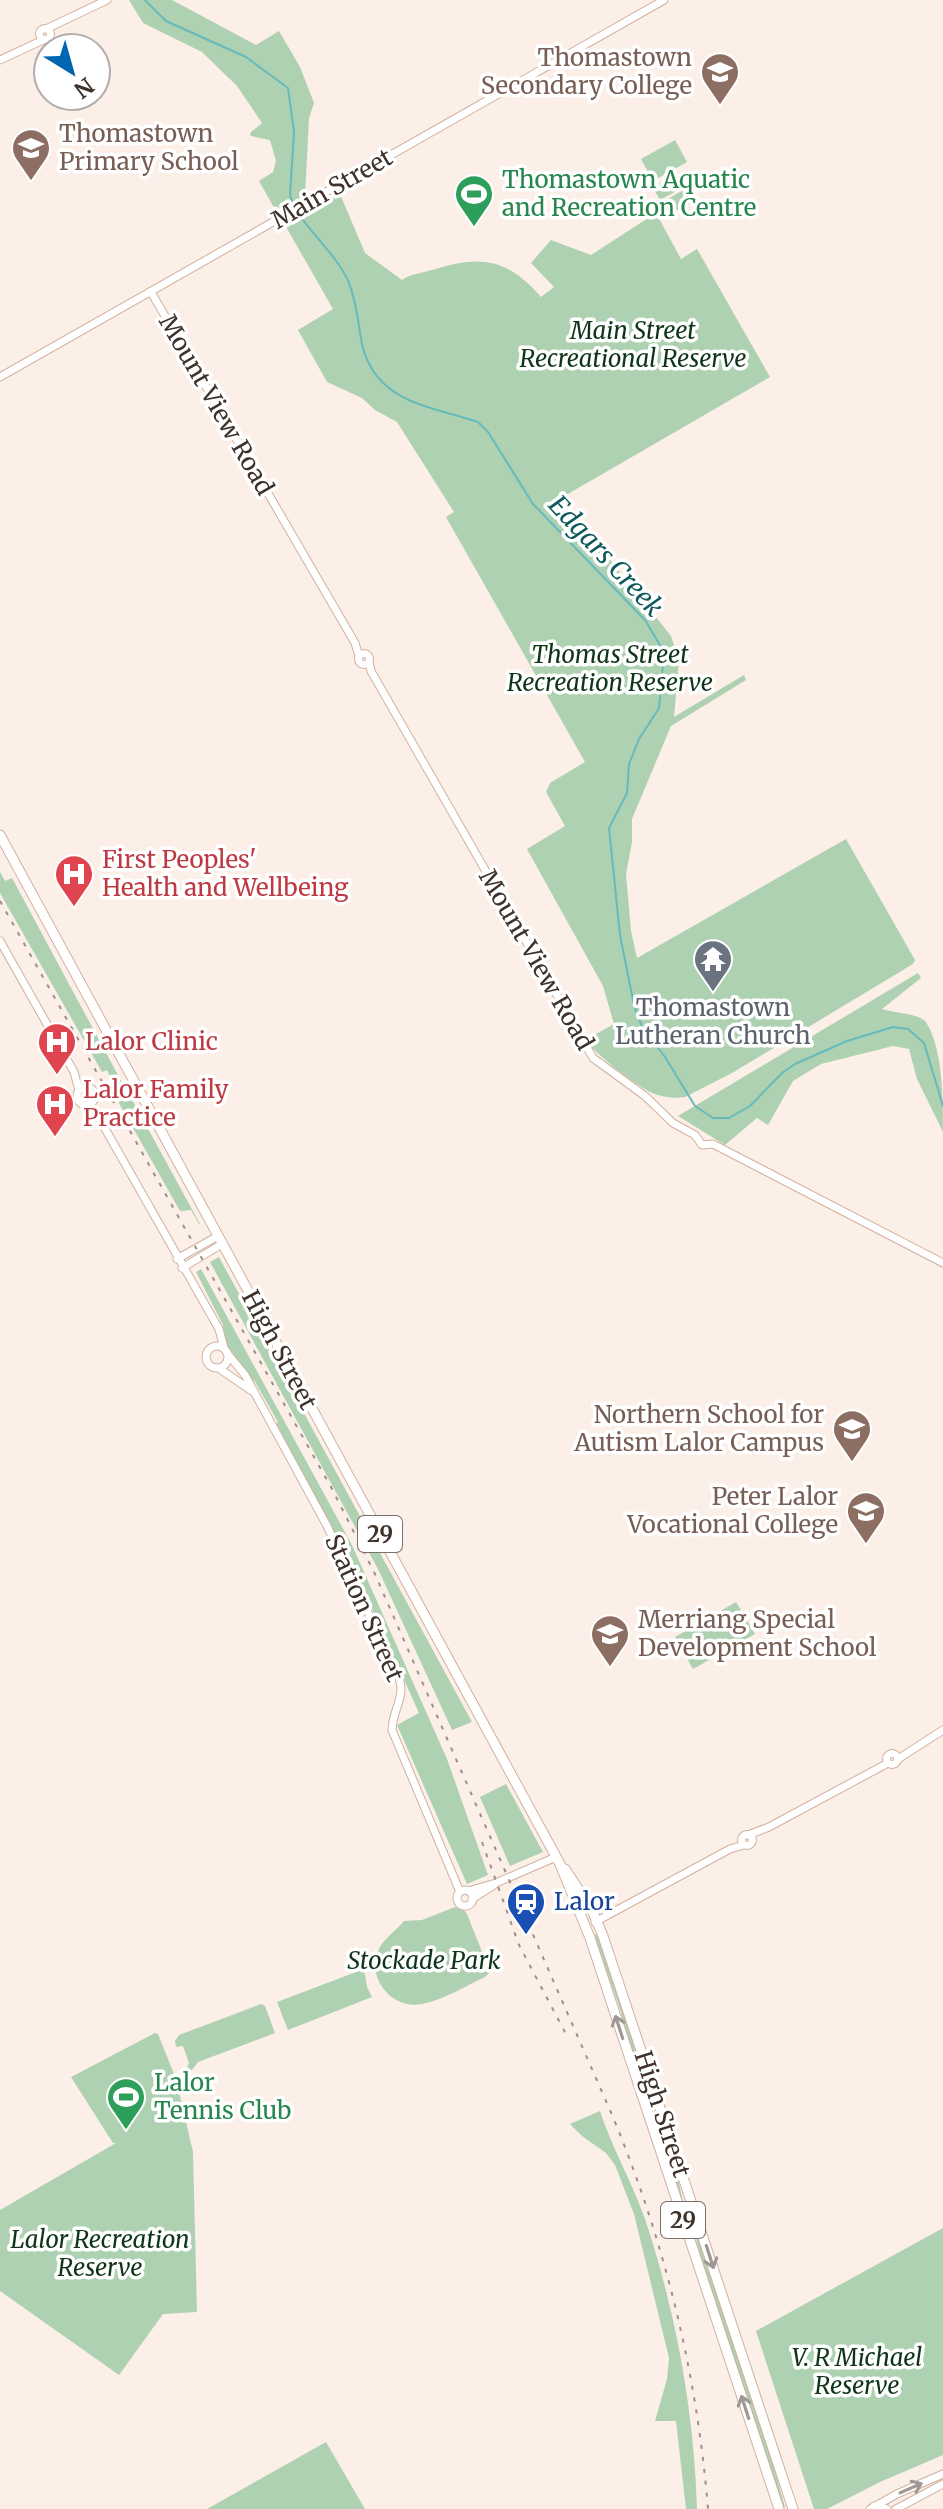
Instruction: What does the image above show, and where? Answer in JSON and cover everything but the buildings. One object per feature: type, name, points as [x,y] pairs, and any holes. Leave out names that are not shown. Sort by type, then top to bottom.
[{"type":"main road","name":"High Street","points":[[0,835],[558,1860],[585,1926],[779,2509]]},
{"type":"main road","name":"High Street","points":[[558,1860],[597,1921],[793,2509]]},
{"type":"street","points":[[0,60],[107,0]]},
{"type":"street","name":"Main Street","points":[[0,377],[664,0]]},
{"type":"street","name":"Mount View Road","points":[[151,292],[593,1058],[645,1096],[673,1123],[695,1135],[702,1145],[713,1144],[943,1263]]},
{"type":"street","points":[[0,941],[74,1072],[79,1090],[78,1100],[83,1105],[89,1105],[94,1100],[95,1092],[74,1072]]},
{"type":"street","points":[[79,1090],[89,1087]]},
{"type":"street","name":"Station Street","points":[[94,1100],[99,1118],[219,1329],[226,1351],[241,1369],[349,1568],[401,1685],[402,1693],[392,1730],[455,1875],[472,1899]]},
{"type":"street","name":"Station Street","points":[[83,1105],[99,1118]]},
{"type":"street","points":[[177,1259],[220,1240]]},
{"type":"street","points":[[182,1268],[220,1240]]},
{"type":"street","points":[[211,1348],[217,1346],[226,1351],[228,1361],[219,1368],[210,1366],[206,1360],[215,1337],[213,1321]]},
{"type":"street","name":"Station Street","points":[[219,1368],[254,1393]]},
{"type":"street","points":[[585,1926],[943,1730]]},
{"type":"street","points":[[496,1883],[467,1905],[460,1904],[457,1898],[465,1891],[558,1860]]},
{"type":"street","points":[[872,2508],[943,2474]]},
{"type":"street","points":[[896,2509],[943,2484]]},
{"type":"street","points":[[872,2508],[887,2509]]},
{"type":"green space","points":[[129,0],[172,0],[256,45],[279,31],[300,67],[314,103],[309,118],[305,196],[277,213],[259,181],[273,172],[276,161],[270,140],[251,136],[250,133],[262,123],[237,86],[202,52],[143,23]]},
{"type":"green space","points":[[675,140],[687,162],[653,181],[641,159]]},
{"type":"green space","points":[[676,174],[684,187],[660,200],[653,188]]},
{"type":"green space","points":[[685,189],[692,202],[668,215],[661,203]]},
{"type":"green space","points":[[340,194],[365,253],[402,280],[449,265],[478,261],[504,267],[541,297],[554,287],[531,263],[551,240],[591,255],[656,213],[681,259],[697,249],[770,377],[561,498],[671,636],[679,660],[674,717],[744,675],[746,680],[671,726],[632,819],[632,842],[626,874],[631,931],[637,958],[846,839],[915,960],[732,1073],[685,1097],[652,1093],[617,1069],[585,1040],[614,1024],[603,986],[527,849],[565,826],[546,792],[550,783],[585,762],[446,517],[454,512],[397,422],[375,410],[362,398],[327,382],[298,330],[333,309],[285,225]]},
{"type":"green space","points":[[0,872],[5,881],[12,878],[126,1090],[118,1094],[107,1070],[102,1072],[0,893]]},
{"type":"green space","points":[[918,973],[921,978],[882,1009],[921,1018],[931,1032],[941,1074],[943,1132],[917,1079],[909,1049],[893,1046],[821,1064],[793,1081],[768,1125],[757,1118],[725,1145],[678,1116]]},
{"type":"green space","points":[[128,1092],[200,1224],[191,1210],[180,1211],[119,1103],[120,1096]]},
{"type":"green space","points":[[219,1257],[472,1722],[452,1730],[378,1569],[210,1262]]},
{"type":"green space","points":[[201,1269],[352,1545],[447,1759],[488,1875],[467,1884],[397,1725],[419,1713],[359,1580],[276,1424],[278,1422],[254,1380],[251,1381],[224,1340],[223,1325],[196,1272]]},
{"type":"green space","points":[[736,1602],[755,1634],[693,1669],[675,1637]]},
{"type":"green space","points":[[506,1784],[543,1852],[510,1866],[480,1797]]},
{"type":"green space","name":"Stockade Park","points":[[455,1907],[467,1914],[490,1972],[430,2002],[412,2005],[393,1998],[376,1974],[377,1954],[382,1944],[404,1921],[422,1920]]},
{"type":"green space","points":[[598,1934],[675,2164],[684,2207],[625,2036],[621,2012],[595,1935]]},
{"type":"green space","name":"Stockade Park","points":[[364,1969],[372,1997],[288,2030],[277,2002]]},
{"type":"green space","points":[[261,2004],[265,2006],[275,2033],[198,2062],[192,2070],[186,2070],[189,2063],[183,2046],[176,2047],[175,2041],[179,2035]]},
{"type":"green space","name":"Lalor Recreation Reserve","points":[[155,2033],[176,2079],[193,2152],[197,2312],[163,2314],[119,2375],[0,2291],[0,2210],[116,2143],[113,2143],[71,2077]]},
{"type":"green space","points":[[600,2111],[645,2219],[666,2290],[682,2362],[692,2435],[697,2509],[686,2509],[676,2421],[655,2421],[667,2379],[669,2358],[634,2214],[615,2165],[606,2153],[570,2124]]},
{"type":"green space","points":[[695,2225],[763,2429],[785,2507],[782,2508],[707,2282]]},
{"type":"green space","name":"V. R Michael Reserve","points":[[943,2228],[943,2455],[827,2509],[814,2509],[756,2331]]},
{"type":"green space","points":[[326,2442],[365,2509],[207,2509]]},
{"type":"waterway","name":"Edgars Creek","points":[[145,0],[166,21],[246,57],[288,88],[294,132],[290,195],[295,208]]},
{"type":"waterway","name":"Edgars Creek","points":[[298,213],[339,264],[349,283],[362,344],[379,378],[406,399],[478,422],[488,432],[533,504],[645,620],[664,652],[659,708],[639,739],[629,764],[627,793],[609,828],[620,935],[634,1005],[642,1027],[695,1106],[713,1118],[729,1118],[750,1106],[795,1064],[847,1041],[893,1027],[908,1029],[924,1043],[943,1106]]},
{"type":"railway","points":[[0,901],[331,1487],[374,1572],[632,2164],[663,2261],[687,2358],[708,2509]]},
{"type":"railway","points":[[482,1842],[519,1945],[567,2036]]},
{"type":"place","name":"Thomastown Secondary College","points":[[720,106]]},
{"type":"place","name":"Thomastown Primary School","points":[[31,182]]},
{"type":"place","name":"Thomastown Aquatic and Recreation Centre","points":[[474,228]]},
{"type":"place","name":"First Peoples' Health and Wellbeing","points":[[74,908]]},
{"type":"place","name":"Thomastown Lutheran Church","points":[[713,993]]},
{"type":"place","name":"Lalor Clinic","points":[[57,1076]]},
{"type":"place","name":"Lalor Family Practice","points":[[55,1138]]},
{"type":"place","name":"Northern School for Autism Lalor Campus","points":[[852,1463]]},
{"type":"place","name":"Peter Lalor Vocational College","points":[[866,1545]]},
{"type":"place","name":"Merriang Special Development School","points":[[610,1668]]},
{"type":"place","name":"Lalor","points":[[526,1936]]},
{"type":"place","name":"Lalor Tennis Club","points":[[126,2131]]},
{"type":"park label","name":"Main Street Recreational Reserve","points":[[633,345]]},
{"type":"park label","name":"Thomas Street Recreation Reserve","points":[[610,669]]}]
